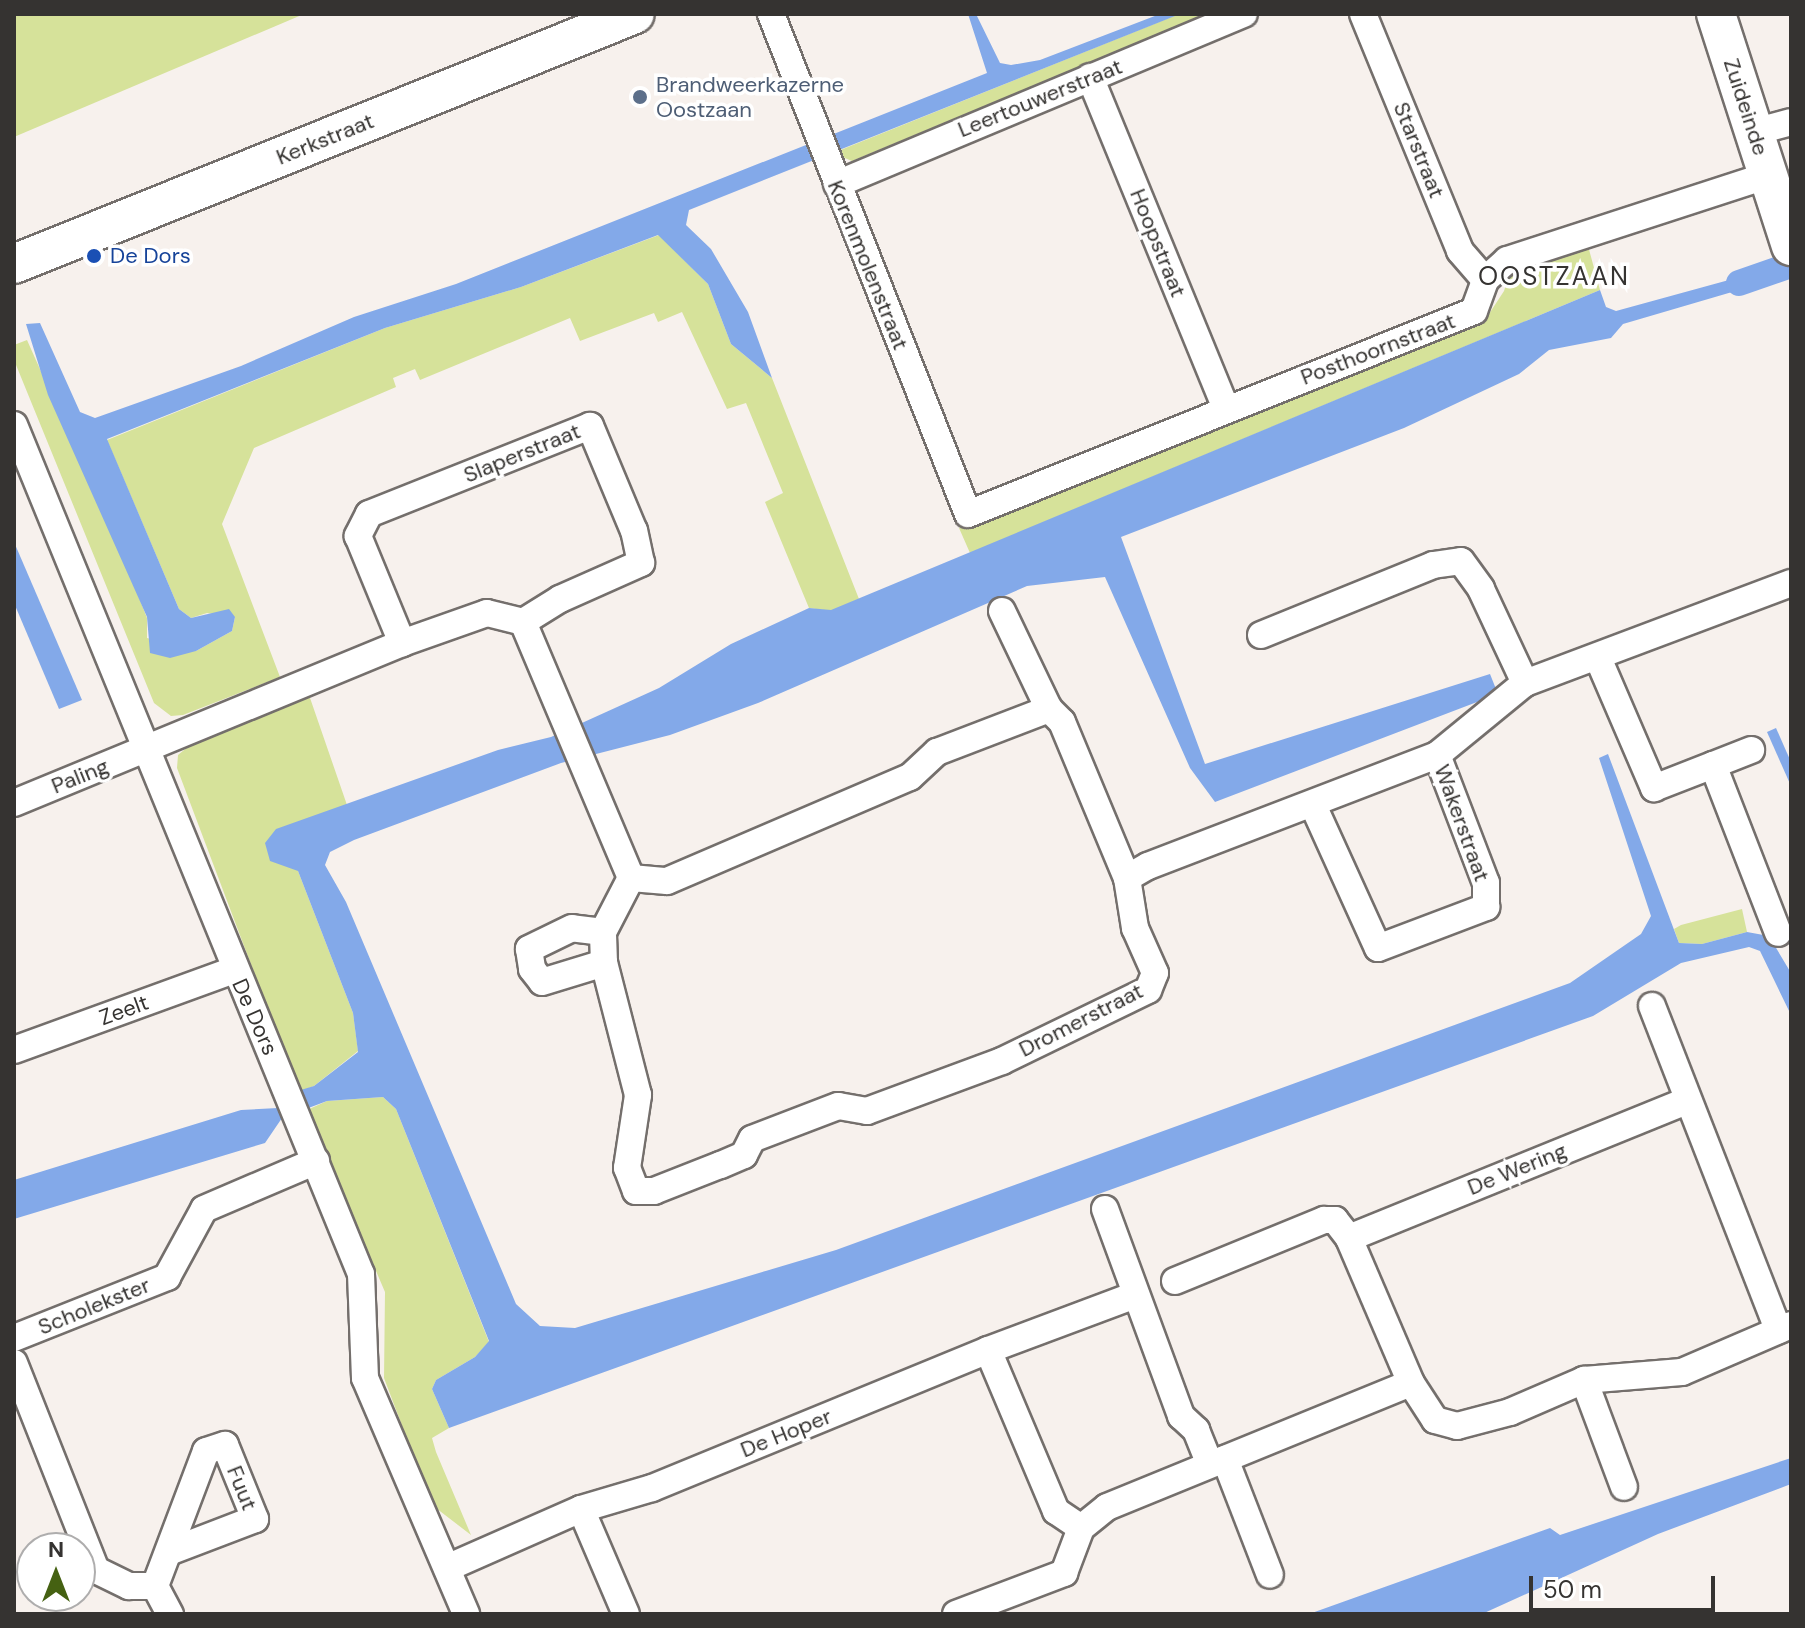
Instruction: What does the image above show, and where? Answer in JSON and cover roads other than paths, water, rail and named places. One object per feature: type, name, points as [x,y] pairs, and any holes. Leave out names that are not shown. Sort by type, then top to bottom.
[{"type":"street","name":"Kerkstraat","points":[[14,264],[635,14]]},
{"type":"street","name":"Korenmolenstraat","points":[[771,14],[813,132],[968,514]]},
{"type":"street","name":"Leertouwerstraat","points":[[831,173],[1090,77],[1244,14]]},
{"type":"street","name":"Starstraat","points":[[1363,14],[1460,251],[1485,280]]},
{"type":"street","name":"Zuideinde","points":[[1716,14],[1791,246]]},
{"type":"street","name":"Hoopstraat","points":[[1090,77],[1226,409]]},
{"type":"street","points":[[1754,132],[1791,122]]},
{"type":"street","name":"Posthoornstraat","points":[[968,514],[1474,311],[1485,280],[1507,260],[1768,175]]},
{"type":"street","name":"De Dors","points":[[14,425],[234,970],[301,1123],[361,1274],[365,1378],[466,1614]]},
{"type":"street","name":"Slaperstraat","points":[[402,643],[358,536],[369,514],[590,426],[634,531],[641,563],[560,599],[523,622]]},
{"type":"street","points":[[1261,635],[1433,565],[1461,561],[1481,589],[1525,683]]},
{"type":"street","name":"Wakerstraat","points":[[1127,878],[1437,755],[1525,683],[1791,583]]},
{"type":"street","points":[[146,749],[402,643],[487,613],[523,622],[631,878],[667,881],[910,777],[937,752],[1049,709],[1002,611]]},
{"type":"street","points":[[1598,658],[1654,788],[1751,750]]},
{"type":"street","name":"Dromerstraat","points":[[631,878],[603,932],[604,963],[638,1095],[627,1168],[636,1191],[654,1191],[744,1155],[752,1139],[838,1106],[867,1111],[1002,1061],[1148,990],[1155,973],[1135,928],[1127,878],[1062,722],[1049,709]]},
{"type":"street","name":"Paling","points":[[14,803],[146,749]]},
{"type":"street","name":"Wakerstraat","points":[[1313,805],[1378,948],[1486,907],[1486,883],[1437,755]]},
{"type":"street","points":[[1713,765],[1778,933]]},
{"type":"street","points":[[603,932],[572,928],[529,949],[532,969],[542,982],[604,963]]},
{"type":"street","name":"Zeelt","points":[[14,1050],[234,970]]},
{"type":"street","points":[[1175,1281],[1324,1220],[1335,1220],[1349,1238],[1411,1383],[1435,1420],[1457,1426],[1510,1412],[1584,1380],[1682,1372],[1784,1328],[1686,1101],[1652,1006]]},
{"type":"street","name":"De Wering","points":[[1349,1238],[1686,1101]]},
{"type":"street","name":"Scholekster","points":[[14,1338],[167,1277],[204,1209],[316,1161]]},
{"type":"street","points":[[1105,1209],[1181,1416],[1196,1430],[1218,1462],[1270,1575]]},
{"type":"street","name":"De Hoper","points":[[447,1568],[581,1509],[652,1488],[988,1350],[1135,1295]]},
{"type":"street","points":[[988,1350],[1056,1511],[1081,1528]]},
{"type":"street","points":[[14,1363],[96,1570],[129,1586],[155,1586]]},
{"type":"street","points":[[1584,1380],[1624,1487]]},
{"type":"street","points":[[956,1614],[1064,1573],[1081,1528],[1107,1507],[1411,1383]]},
{"type":"street","points":[[581,1509],[626,1614]]},
{"type":"street","points":[[155,1586],[169,1552]]},
{"type":"street","points":[[155,1586],[170,1614]]},
{"type":"water","points":[[968,14],[976,14],[1000,63],[1011,65],[1040,60],[1160,14],[1180,14],[689,210],[686,225],[711,249],[748,312],[772,378],[731,344],[708,284],[658,235],[521,287],[385,328],[107,439],[179,609],[191,618],[229,609],[235,617],[232,631],[196,651],[170,658],[150,653],[147,617],[48,395],[26,324],[40,323],[80,412],[95,418],[241,366],[354,317],[456,284],[987,73]]},
{"type":"water","points":[[1769,269],[1773,280],[1623,324],[1611,338],[1549,350],[1519,374],[1404,428],[1121,537],[1205,764],[1490,674],[1498,694],[1215,802],[1190,768],[1105,577],[1027,586],[758,703],[670,735],[561,763],[354,840],[330,852],[325,865],[346,902],[516,1304],[540,1326],[575,1328],[836,1250],[1570,983],[1641,934],[1651,916],[1599,758],[1608,754],[1679,943],[1702,944],[1747,932],[1769,936],[1791,973],[1791,1015],[1760,951],[1749,947],[1681,963],[1593,1016],[449,1428],[432,1389],[436,1380],[475,1357],[489,1341],[396,1109],[383,1097],[327,1101],[282,1118],[265,1143],[14,1219],[14,1180],[241,1110],[278,1108],[274,1098],[314,1086],[358,1052],[353,1013],[298,871],[270,861],[265,843],[276,829],[498,750],[551,737],[659,688],[731,644],[809,608],[831,610],[1600,290],[1606,307],[1616,311]]},
{"type":"water","points":[[14,542],[82,700],[59,709],[14,603]]},
{"type":"water","points":[[1776,728],[1791,762],[1791,786],[1767,732]]},
{"type":"water","points":[[1791,1458],[1791,1484],[1658,1534],[1482,1614],[1309,1614],[1550,1528],[1560,1535]]},
{"type":"waterway","points":[[1739,283],[1791,265]]},
{"type":"place","name":"Brandweerkazerne Oostzaan","points":[[640,97]]},
{"type":"place","name":"De Dors","points":[[94,256]]},
{"type":"district","name":"OOSTZAAN","points":[[1554,277]]}]
